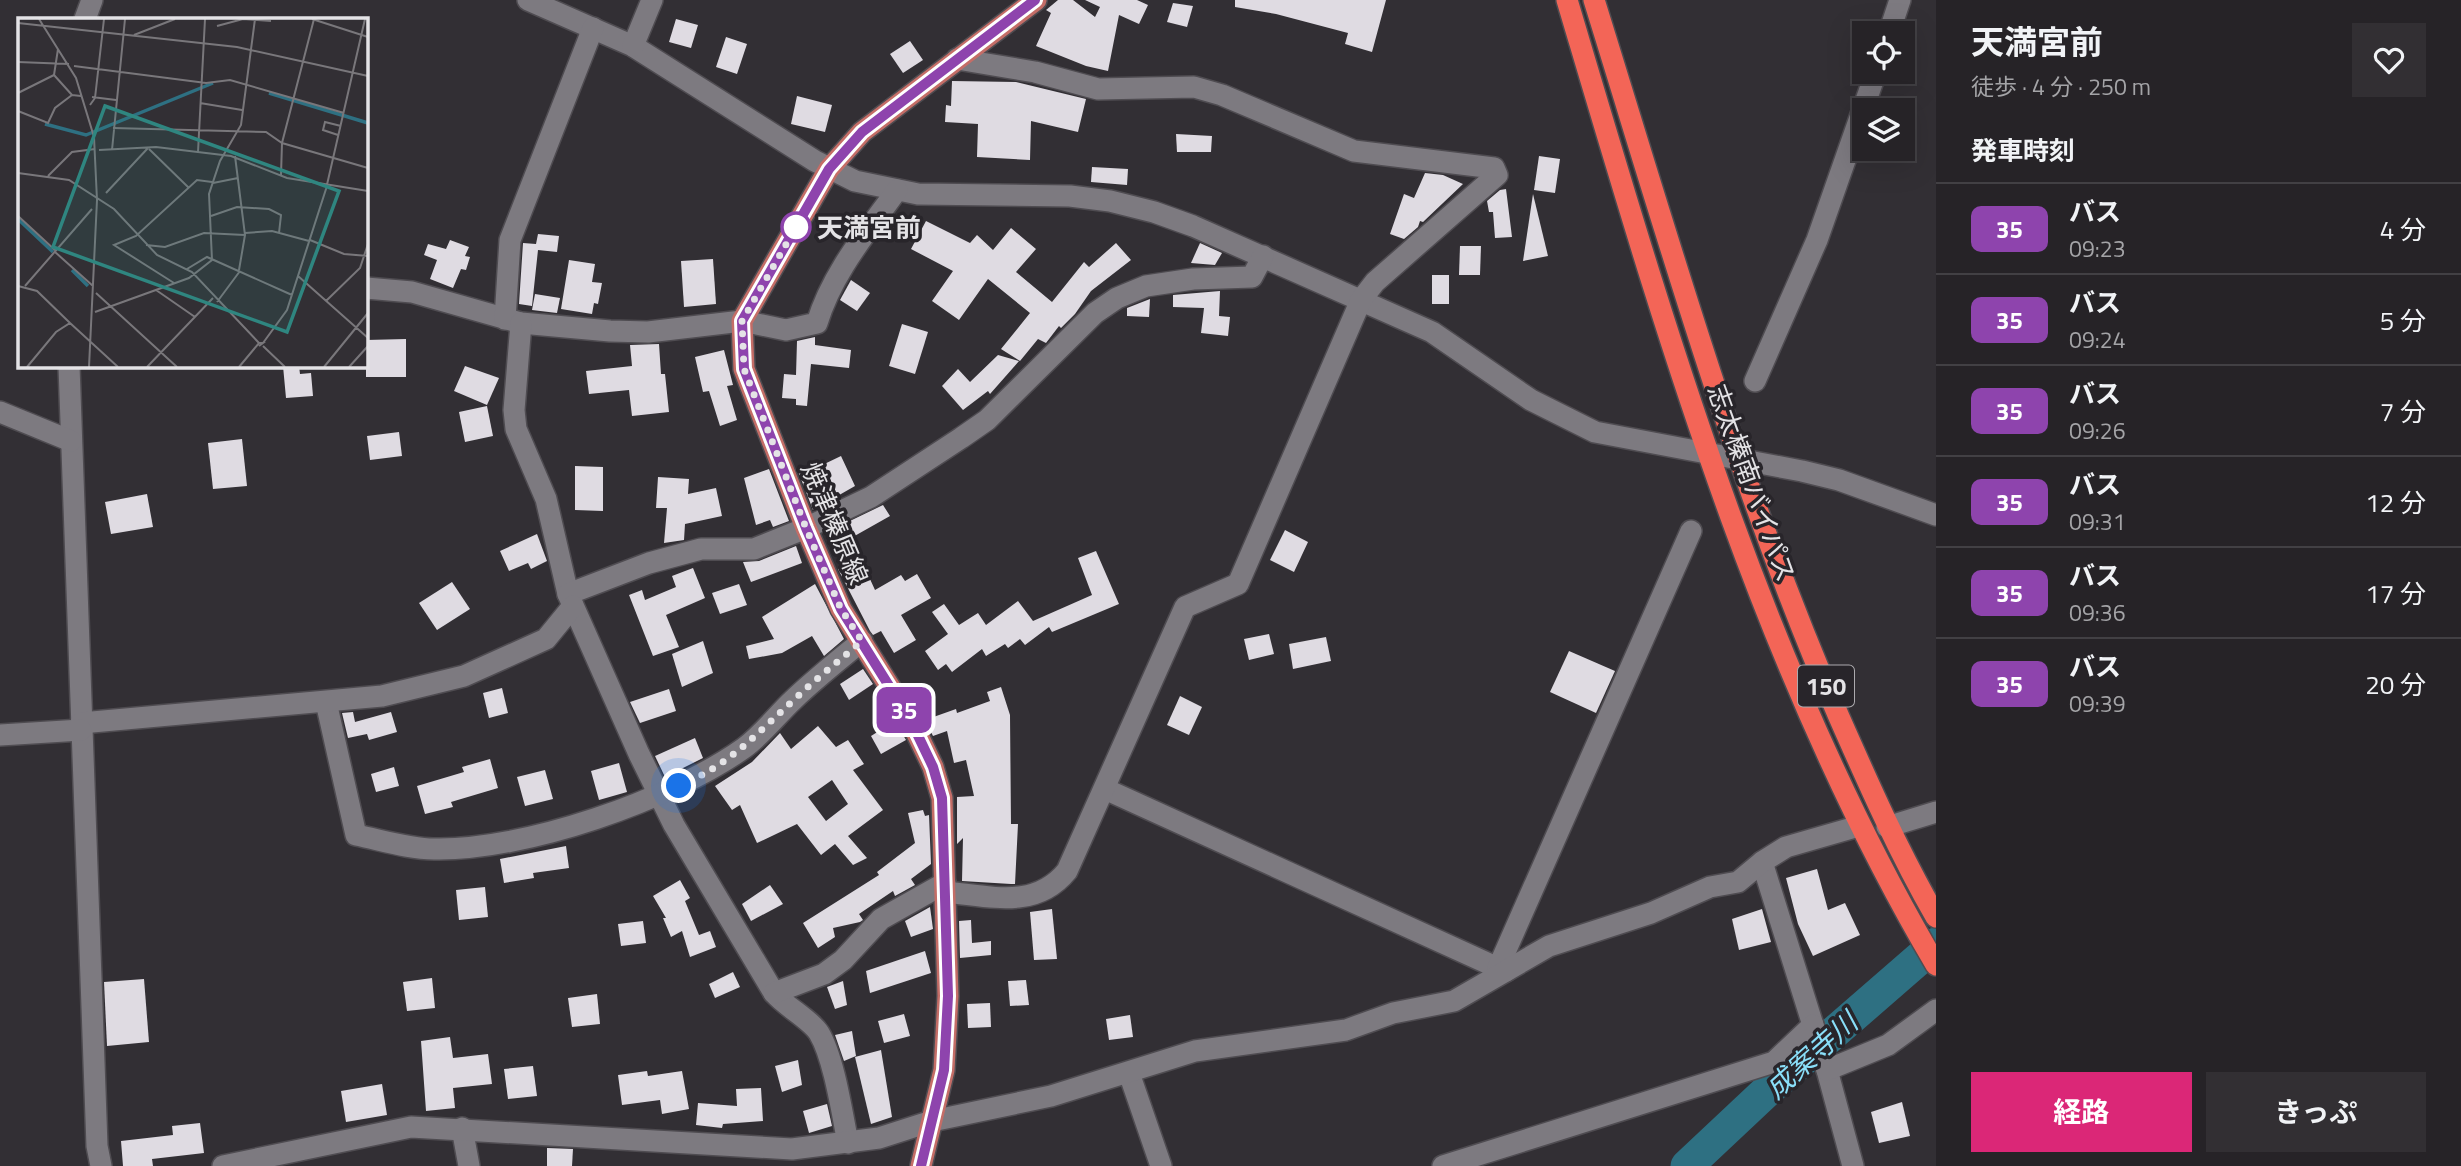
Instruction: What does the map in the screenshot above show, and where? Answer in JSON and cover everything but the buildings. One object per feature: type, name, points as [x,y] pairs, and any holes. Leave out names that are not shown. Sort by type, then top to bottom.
[{"type":"highway","name":"志太榛南バイパス","points":[[1567,0],[1638,237],[1709,452],[1802,700],[1859,826],[1936,964]]},
{"type":"highway","name":"志太榛南バイパス","points":[[1594,0],[1738,457],[1782,578],[1887,827],[1933,913]]},
{"type":"main road","points":[[742,321],[829,169],[862,132],[1035,0]]},
{"type":"main road","name":"焼津榛原線","points":[[742,321],[744,369],[806,528],[841,609],[911,721],[933,767],[945,822],[948,996],[944,1070],[921,1166]]},
{"type":"street","points":[[85,18],[92,0]]},
{"type":"street","points":[[528,0],[633,46],[829,169],[855,181],[918,194],[1070,196],[1110,201],[1180,221],[1361,300],[1461,349],[1531,400],[1567,421],[1595,432],[1634,441],[1738,457],[1839,480],[1936,515]]},
{"type":"street","points":[[633,46],[652,0]]},
{"type":"street","points":[[1893,21],[1900,0]]},
{"type":"street","points":[[593,28],[510,240],[516,429],[546,499],[570,600],[659,795],[774,993],[787,1008],[818,1031],[833,1074],[848,1143]]},
{"type":"street","points":[[774,993],[824,974],[843,960],[881,919],[945,888],[1013,897],[1040,895],[1056,885],[1067,871],[1185,607],[1238,584],[1361,300],[1375,282],[1497,175],[1494,168],[1354,151],[1222,95],[1194,87],[1098,89],[1035,72],[957,59]]},
{"type":"street","points":[[1755,382],[1817,240],[1872,84]]},
{"type":"street","points":[[368,288],[412,292],[513,321],[648,332],[742,321],[786,330],[817,323],[825,296],[897,190]]},
{"type":"street","points":[[0,735],[382,696],[464,676],[547,639],[570,600],[662,559],[701,549],[754,549],[871,497],[987,420],[1095,313],[1117,298],[1146,286],[1193,279],[1252,277],[1263,256]]},
{"type":"street","points":[[69,368],[97,1146],[101,1166]]},
{"type":"street","points":[[0,412],[71,441]]},
{"type":"street","points":[[1502,970],[1691,531]]},
{"type":"street","points":[[326,702],[356,835],[431,849],[459,849],[546,834],[659,795],[699,778],[747,746],[794,699],[862,641]]},
{"type":"street","points":[[1105,789],[1502,970]]},
{"type":"street","points":[[1887,827],[1936,812]]},
{"type":"street","points":[[223,1166],[411,1127],[792,1149],[879,1138],[932,1121],[1052,1096],[1195,1051],[1346,1030],[1393,1013],[1454,1001],[1502,970],[1549,946],[1651,913],[1710,887],[1738,882],[1786,847],[1859,826]]},
{"type":"street","points":[[1762,862],[1827,1070],[1853,1166]]},
{"type":"street","points":[[1827,1070],[1888,1045],[1936,1010]]},
{"type":"street","points":[[1443,1166],[1774,1062],[1813,1025]]},
{"type":"street","points":[[1129,1073],[1161,1166]]},
{"type":"street","points":[[462,1128],[469,1166]]},
{"type":"waterway","name":"成案寺川","points":[[1687,1166],[1769,1089],[1936,944]]},
{"type":"bus line","name":"35","points":[[921,1166],[944,1070],[948,996],[945,822],[942,798],[933,767],[911,721],[841,609],[806,528],[744,369],[742,321],[829,169],[862,132],[1035,0]]},
{"type":"place","name":"天満宮前","points":[[796,227]]},
{"type":"route","points":[[679,786],[699,778],[747,746],[794,699],[862,641],[841,609],[775,453],[744,369],[742,321],[796,227]]}]
